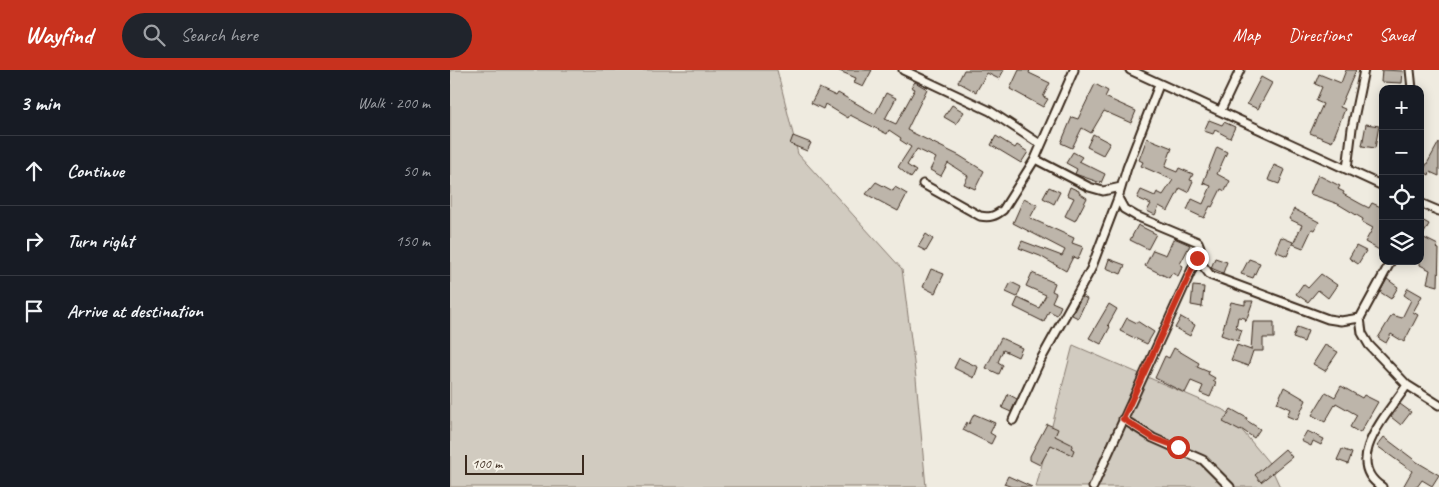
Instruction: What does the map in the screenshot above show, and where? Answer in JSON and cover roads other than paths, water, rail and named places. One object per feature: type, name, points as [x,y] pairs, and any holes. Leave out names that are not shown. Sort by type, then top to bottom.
[{"type":"street","points":[[903,70],[990,111],[1040,144]]},
{"type":"street","points":[[923,184],[980,216],[988,218],[997,215],[1003,210],[1035,159],[1074,70]]},
{"type":"street","points":[[1130,70],[1159,85],[1221,110],[1379,184]]},
{"type":"street","points":[[1221,110],[1240,70]]},
{"type":"street","points":[[1347,169],[1352,128],[1364,70]]},
{"type":"street","points":[[1410,70],[1412,85]]},
{"type":"street","points":[[1013,420],[1040,361],[1086,281],[1159,85]]},
{"type":"street","points":[[1035,159],[1089,187],[1103,190],[1120,187]]},
{"type":"street","points":[[1093,487],[1197,258],[1200,247],[1198,242],[1136,216],[1124,209],[1118,198]]},
{"type":"street","points":[[1424,206],[1439,211]]},
{"type":"street","points":[[1197,258],[1210,275],[1328,319],[1341,321],[1360,318]]},
{"type":"street","points":[[1389,265],[1360,318],[1362,333],[1369,346],[1407,385],[1439,405]]},
{"type":"street","points":[[1382,487],[1372,480],[1367,472],[1364,459],[1366,447],[1407,385]]},
{"type":"street","points":[[1123,419],[1153,438],[1203,460],[1230,487]]}]
